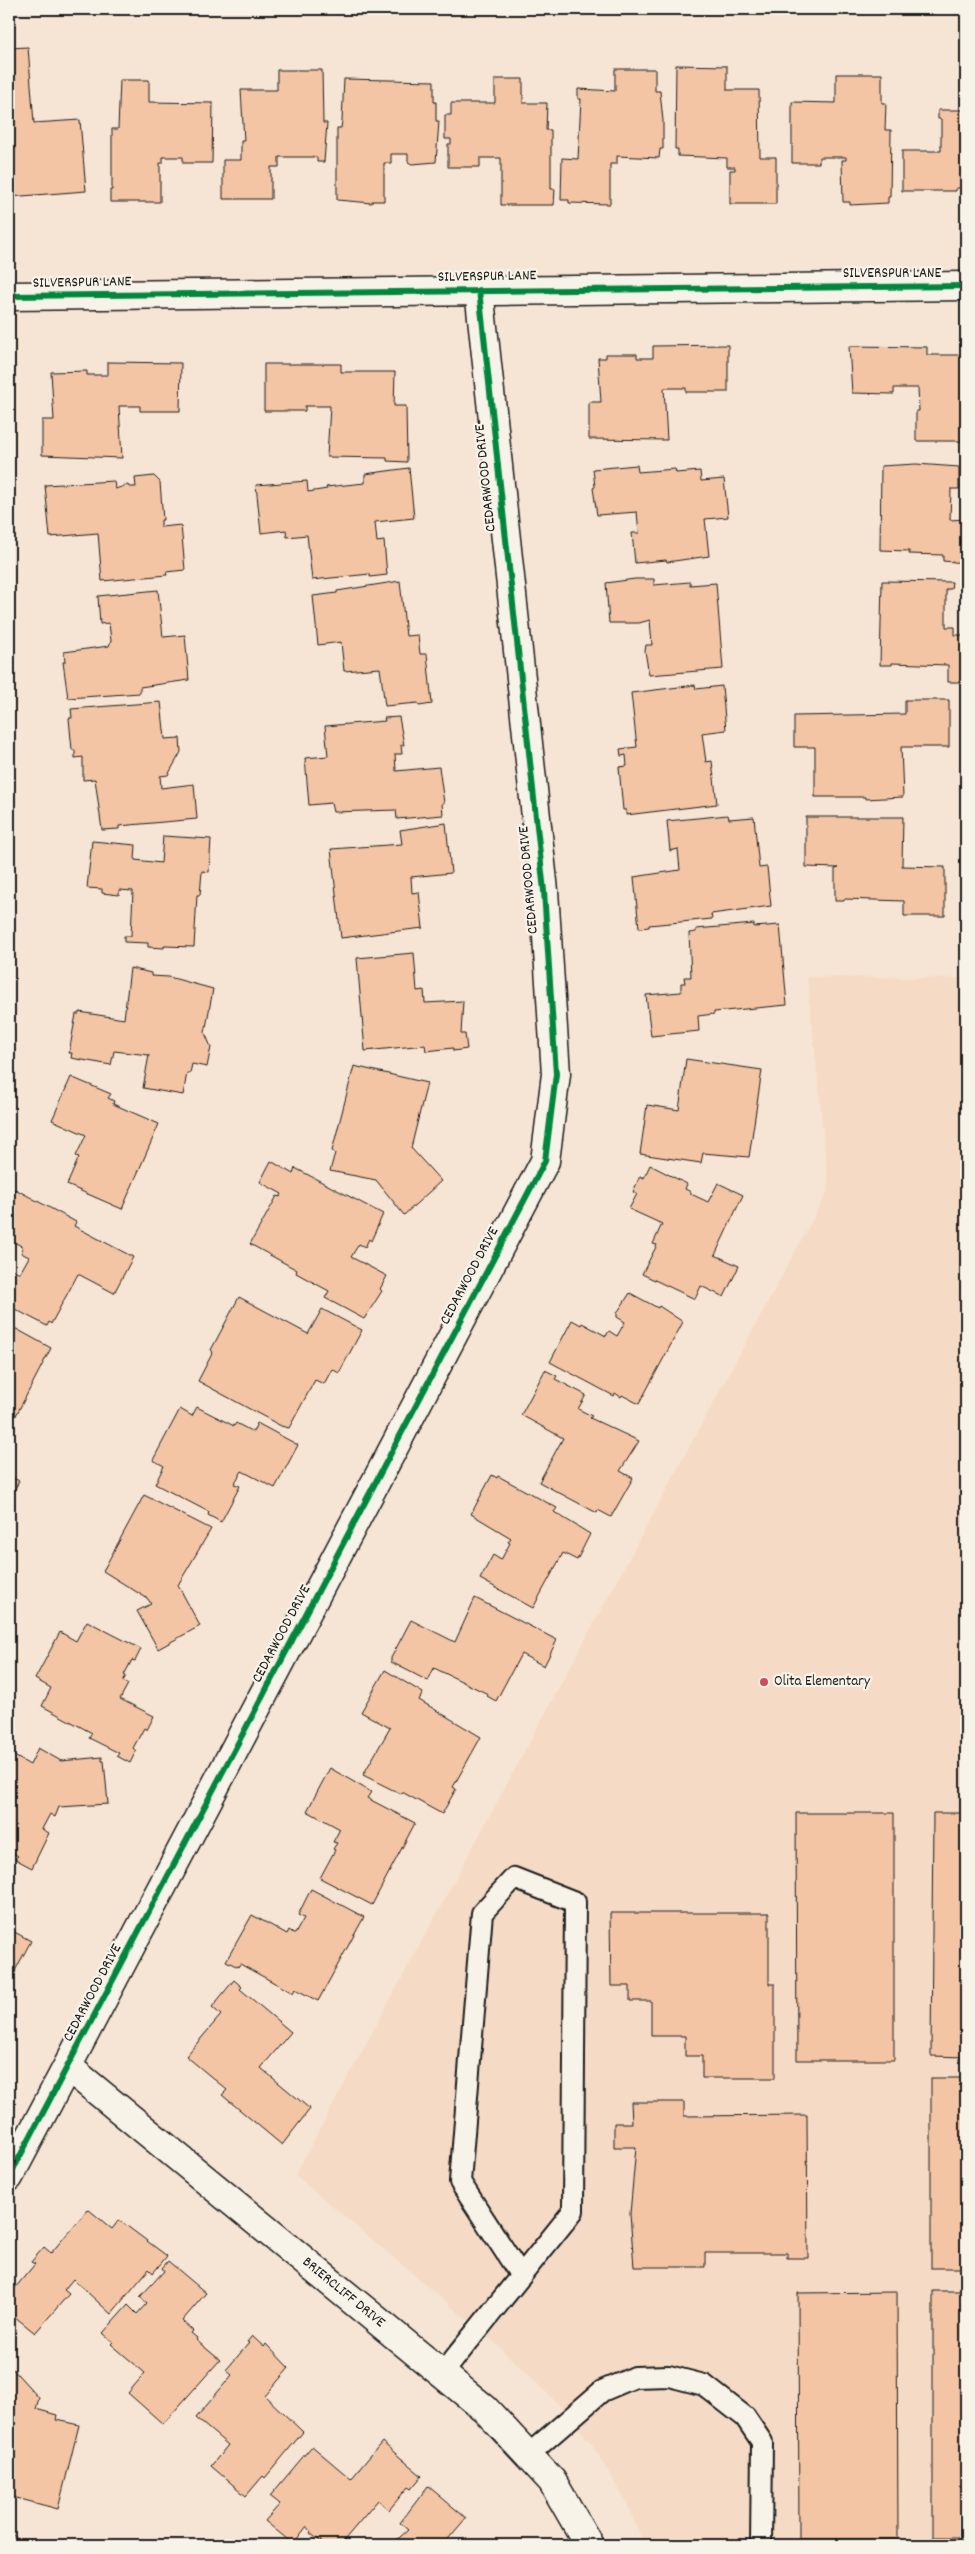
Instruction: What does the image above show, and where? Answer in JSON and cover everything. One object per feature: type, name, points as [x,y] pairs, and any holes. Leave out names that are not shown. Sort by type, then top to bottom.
[{"type":"street","name":"SILVERSPUR LANE","points":[[9,296],[966,286]]},
{"type":"street","name":"CEDARWOOD DRIVE","points":[[9,2177],[545,1161],[556,1074],[544,891],[479,290]]},
{"type":"street","name":"BRIERCLIFF DRIVE","points":[[68,2067],[485,2409],[552,2481],[589,2545]]},
{"type":"lane","points":[[442,2374],[521,2276],[573,2211],[575,1902],[514,1878],[482,1913],[460,2182],[521,2276]]},
{"type":"lane","points":[[528,2455],[602,2391],[635,2377],[669,2376],[704,2385],[745,2417],[762,2442],[761,2545]]},
{"type":"shaded area","name":"Olita Elementary","points":[[807,977],[966,978],[966,2545],[644,2545],[626,2502],[591,2443],[558,2404],[496,2344],[295,2175],[829,1189]]},
{"type":"building","points":[[28,47],[34,123],[80,120],[86,191],[9,197],[9,48]]},
{"type":"building","points":[[676,65],[727,66],[727,90],[759,90],[760,157],[776,157],[776,204],[730,204],[730,170],[735,170],[735,167],[727,167],[727,158],[678,156],[678,149],[675,149]]},
{"type":"building","points":[[615,69],[655,69],[655,91],[660,91],[663,121],[663,149],[660,149],[659,158],[617,156],[617,164],[610,164],[610,204],[569,203],[569,200],[561,200],[562,158],[578,159],[581,99],[578,99],[578,89],[615,91]]},
{"type":"building","points":[[277,70],[322,70],[323,123],[327,123],[324,162],[317,162],[317,157],[279,157],[279,167],[271,167],[271,199],[223,199],[223,160],[241,160],[241,141],[244,141],[241,90],[277,90]]},
{"type":"building","points":[[836,74],[882,74],[882,103],[886,103],[885,130],[891,130],[890,197],[888,197],[888,203],[850,205],[850,202],[843,202],[842,160],[846,160],[846,157],[819,157],[819,163],[792,163],[792,102],[836,103]]},
{"type":"building","points":[[344,79],[434,81],[436,121],[439,121],[436,162],[412,164],[408,162],[408,154],[391,154],[391,163],[384,163],[384,201],[372,201],[372,203],[337,200],[337,128],[341,128],[342,121]]},
{"type":"building","points":[[495,79],[523,79],[523,103],[547,103],[546,130],[551,130],[551,189],[555,189],[554,205],[501,205],[501,158],[480,158],[480,167],[448,167],[448,144],[451,144],[451,139],[445,139],[445,115],[451,115],[451,103],[495,103]]},
{"type":"building","points":[[120,80],[149,80],[149,102],[213,103],[212,163],[183,163],[183,157],[163,157],[163,163],[160,163],[160,202],[110,202],[110,190],[112,190],[112,129],[118,129]]},
{"type":"building","points":[[938,110],[966,110],[966,188],[956,188],[956,191],[902,191],[902,151],[941,151],[941,119],[938,119]]},
{"type":"building","points":[[728,345],[728,392],[686,392],[686,388],[664,388],[667,440],[589,439],[589,402],[601,402],[598,358],[606,358],[606,354],[637,354],[637,358],[653,358],[653,346]]},
{"type":"building","points":[[849,346],[927,347],[927,355],[966,355],[966,441],[916,441],[916,411],[919,411],[918,388],[894,388],[894,394],[852,393]]},
{"type":"building","points":[[108,362],[181,363],[180,411],[140,411],[140,406],[119,406],[122,458],[42,455],[42,420],[54,420],[51,372],[87,371],[87,375],[108,375]]},
{"type":"building","points":[[264,364],[341,364],[341,372],[395,372],[394,406],[406,406],[407,462],[387,461],[387,458],[327,457],[330,406],[305,406],[305,411],[264,411]]},
{"type":"building","points":[[916,464],[959,467],[959,489],[951,489],[950,520],[966,519],[966,563],[943,561],[943,555],[909,554],[909,551],[880,550],[881,466]]},
{"type":"building","points":[[637,465],[638,472],[675,469],[676,473],[700,471],[701,481],[724,479],[728,517],[705,519],[709,556],[667,562],[666,560],[635,563],[632,533],[639,533],[637,512],[597,515],[593,488],[595,487],[593,469]]},
{"type":"building","points":[[409,468],[414,518],[375,522],[377,542],[384,541],[387,575],[370,577],[370,574],[312,580],[307,535],[287,537],[286,530],[261,533],[256,485],[307,481],[308,492],[327,489],[326,487],[365,483],[365,474]]},
{"type":"building","points":[[154,476],[160,482],[163,520],[161,520],[161,527],[181,525],[185,570],[166,572],[167,575],[102,581],[98,533],[50,537],[45,485],[114,481],[115,489],[128,485],[129,487],[136,487],[135,478]]},
{"type":"building","points":[[635,579],[654,579],[654,585],[690,582],[690,585],[716,583],[723,669],[649,675],[645,651],[646,645],[652,645],[650,620],[639,623],[609,623],[606,583]]},
{"type":"building","points":[[400,581],[406,636],[418,635],[420,654],[427,654],[432,704],[419,706],[418,703],[385,706],[380,668],[344,671],[341,642],[318,645],[313,596]]},
{"type":"building","points":[[882,581],[952,582],[951,589],[946,589],[946,627],[955,627],[955,635],[966,635],[966,682],[948,682],[948,665],[892,663],[892,665],[880,665]]},
{"type":"building","points":[[158,590],[163,637],[185,635],[189,680],[140,687],[140,693],[68,698],[63,662],[65,662],[64,652],[109,646],[111,641],[109,623],[100,624],[98,596]]},
{"type":"building","points":[[695,685],[696,689],[722,686],[726,730],[702,733],[706,762],[712,761],[717,804],[626,815],[626,810],[623,810],[619,767],[627,766],[626,755],[621,756],[620,749],[637,747],[631,693]]},
{"type":"building","points":[[905,700],[949,700],[949,747],[901,747],[903,797],[865,799],[865,797],[815,797],[815,747],[794,747],[794,716],[905,714]]},
{"type":"building","points":[[161,702],[165,739],[180,738],[181,752],[168,775],[160,776],[161,788],[194,784],[197,819],[119,826],[119,829],[102,830],[95,779],[83,780],[83,757],[75,758],[75,750],[72,750],[69,718],[72,718],[71,709]]},
{"type":"building","points":[[399,717],[404,745],[401,745],[402,754],[395,754],[396,771],[439,767],[444,803],[442,803],[443,815],[397,819],[396,810],[333,812],[331,803],[309,805],[305,758],[328,756],[325,726],[385,721],[384,718]]},
{"type":"building","points":[[728,815],[729,819],[754,817],[759,868],[767,867],[771,906],[711,914],[712,919],[649,925],[649,927],[639,928],[634,877],[680,870],[678,849],[670,851],[667,821]]},
{"type":"building","points":[[806,817],[903,817],[902,866],[945,867],[945,916],[904,916],[904,901],[844,899],[844,901],[835,901],[835,869],[839,868],[806,867]]},
{"type":"building","points":[[446,823],[451,873],[411,877],[412,893],[419,892],[423,928],[341,938],[331,849],[402,844],[400,830]]},
{"type":"building","points":[[163,836],[211,839],[209,872],[202,871],[200,895],[197,895],[194,947],[148,947],[148,943],[124,942],[124,936],[131,936],[133,891],[119,890],[119,895],[102,893],[102,889],[87,888],[92,841],[136,845],[135,860],[161,863]]},
{"type":"building","points":[[754,924],[754,927],[780,925],[787,1005],[714,1012],[714,1014],[698,1016],[699,1031],[651,1036],[646,995],[681,992],[681,983],[685,983],[684,977],[691,977],[689,933],[696,932],[696,929]]},
{"type":"building","points":[[414,953],[417,991],[424,990],[425,1003],[463,1001],[461,1034],[465,1034],[467,1049],[453,1051],[453,1048],[426,1051],[425,1045],[365,1051],[357,958]]},
{"type":"building","points":[[130,968],[151,973],[151,976],[169,977],[213,989],[205,1033],[211,1047],[207,1067],[192,1064],[190,1073],[187,1073],[183,1095],[143,1088],[149,1055],[114,1051],[111,1065],[71,1058],[72,1053],[69,1053],[76,1014],[79,1014],[79,1012],[124,1019]]},
{"type":"building","points":[[686,1059],[762,1070],[749,1157],[703,1153],[701,1163],[640,1154],[647,1105],[679,1110]]},
{"type":"building","points":[[354,1066],[427,1083],[411,1148],[441,1181],[404,1215],[376,1180],[330,1171],[335,1153],[332,1151]]},
{"type":"building","points":[[71,1077],[111,1094],[108,1098],[114,1101],[113,1104],[159,1124],[122,1209],[67,1185],[79,1157],[76,1156],[86,1135],[52,1120]]},
{"type":"building","points":[[271,1161],[293,1174],[295,1168],[383,1214],[371,1241],[369,1239],[365,1247],[359,1244],[351,1257],[387,1276],[380,1289],[382,1291],[364,1319],[325,1298],[329,1291],[296,1273],[297,1270],[250,1244],[277,1196],[280,1197],[282,1194],[260,1182]]},
{"type":"building","points":[[650,1165],[687,1184],[685,1189],[708,1202],[718,1183],[743,1195],[715,1255],[739,1266],[724,1297],[701,1286],[695,1299],[642,1274],[657,1245],[653,1244],[662,1224],[629,1209],[637,1194],[633,1192],[640,1176],[644,1178]]},
{"type":"building","points":[[15,1189],[76,1222],[74,1226],[133,1257],[114,1293],[78,1274],[51,1324],[49,1322],[47,1326],[9,1306],[9,1275],[12,1269],[20,1273],[29,1257],[21,1253],[23,1247],[9,1239],[9,1195],[13,1194]]},
{"type":"building","points":[[630,1293],[658,1308],[659,1306],[683,1322],[639,1404],[622,1395],[621,1397],[615,1393],[614,1396],[550,1362],[572,1320],[581,1325],[582,1323],[606,1336],[609,1331],[617,1336],[625,1322],[617,1317],[617,1313]]},
{"type":"building","points":[[239,1297],[308,1334],[322,1309],[362,1330],[339,1373],[332,1369],[324,1384],[315,1380],[289,1428],[281,1426],[198,1381],[213,1352],[211,1350]]},
{"type":"building","points":[[9,1325],[51,1348],[9,1429]]},
{"type":"building","points":[[545,1370],[557,1376],[555,1379],[586,1395],[578,1409],[592,1416],[590,1418],[639,1441],[620,1471],[633,1478],[611,1517],[598,1510],[597,1513],[539,1482],[563,1438],[521,1415]]},
{"type":"building","points":[[197,1407],[234,1426],[236,1423],[253,1432],[257,1423],[298,1445],[275,1488],[242,1471],[234,1484],[240,1486],[221,1522],[208,1515],[209,1512],[155,1484],[164,1466],[153,1460],[180,1409],[192,1416]]},
{"type":"building","points":[[9,1475],[19,1481],[9,1501]]},
{"type":"building","points":[[492,1475],[497,1478],[498,1476],[557,1508],[554,1512],[590,1534],[577,1560],[563,1553],[533,1608],[480,1579],[493,1555],[501,1560],[511,1538],[471,1514]]},
{"type":"building","points":[[144,1495],[211,1529],[178,1585],[200,1626],[158,1649],[137,1611],[151,1604],[148,1599],[103,1571]]},
{"type":"building","points":[[475,1598],[557,1640],[544,1666],[521,1654],[496,1701],[487,1696],[488,1694],[434,1668],[428,1681],[391,1662],[391,1658],[411,1620],[455,1642]]},
{"type":"building","points":[[87,1621],[141,1649],[135,1661],[132,1660],[124,1675],[126,1676],[123,1681],[128,1684],[120,1699],[154,1716],[147,1730],[144,1728],[133,1748],[136,1751],[130,1763],[117,1756],[119,1753],[89,1738],[92,1733],[42,1706],[51,1688],[35,1679],[60,1632],[76,1641]]},
{"type":"building","points":[[385,1670],[423,1693],[419,1700],[481,1737],[453,1787],[456,1789],[442,1814],[402,1792],[401,1794],[363,1775],[390,1728],[361,1712]]},
{"type":"building","points":[[38,1748],[61,1761],[102,1757],[108,1804],[59,1807],[55,1817],[50,1814],[42,1829],[49,1833],[32,1868],[15,1859],[18,1856],[9,1851],[9,1753],[30,1765]]},
{"type":"building","points":[[330,1768],[371,1792],[367,1798],[415,1823],[372,1905],[320,1878],[335,1850],[333,1849],[337,1843],[333,1842],[340,1829],[307,1811]]},
{"type":"building","points":[[796,1813],[894,1813],[894,2060],[797,2060]]},
{"type":"building","points":[[933,1813],[966,1813],[966,2057],[931,2056]]},
{"type":"building","points":[[311,1889],[364,1917],[318,2001],[295,1989],[293,1993],[240,1964],[238,1967],[226,1961],[252,1915],[287,1934],[289,1930],[295,1934],[304,1918],[298,1915]]},
{"type":"building","points":[[610,1913],[769,1913],[769,1984],[775,1984],[775,2078],[702,2078],[702,2056],[685,2056],[685,2036],[651,2036],[651,2001],[630,2001],[630,1986],[611,1986]]},
{"type":"building","points":[[9,1929],[31,1941],[10,1980],[9,1979]]},
{"type":"building","points":[[234,1980],[242,1987],[240,1989],[291,2032],[261,2068],[310,2109],[282,2145],[222,2095],[227,2090],[186,2056],[221,2015],[212,2007]]},
{"type":"building","points":[[931,2078],[966,2078],[966,2268],[931,2268]]},
{"type":"building","points":[[631,2102],[684,2102],[684,2116],[807,2115],[808,2258],[787,2258],[787,2253],[705,2253],[705,2267],[634,2267],[630,2214],[636,2147],[614,2147],[614,2123],[632,2123]]},
{"type":"building","points":[[88,2209],[112,2229],[119,2220],[167,2256],[153,2273],[149,2269],[111,2314],[73,2279],[64,2290],[69,2294],[35,2333],[9,2312],[9,2295],[35,2264],[31,2262],[44,2247],[51,2253]]},
{"type":"building","points":[[168,2261],[206,2293],[182,2321],[193,2331],[191,2333],[197,2338],[196,2340],[220,2360],[163,2424],[128,2393],[145,2373],[111,2344],[113,2342],[103,2333],[128,2305],[137,2314],[147,2303],[140,2297],[164,2271],[162,2268]]},
{"type":"building","points":[[933,2291],[966,2291],[966,2537],[933,2537]]},
{"type":"building","points":[[897,2292],[898,2539],[799,2539],[798,2293]]},
{"type":"building","points":[[252,2336],[264,2347],[266,2344],[289,2368],[265,2396],[303,2432],[265,2478],[263,2476],[246,2496],[211,2466],[228,2445],[196,2418],[232,2375],[226,2370],[249,2343],[247,2342]]},
{"type":"building","points":[[9,2365],[39,2398],[36,2409],[57,2415],[56,2420],[79,2425],[58,2509],[9,2496]]},
{"type":"building","points":[[382,2442],[422,2476],[411,2489],[408,2487],[389,2510],[378,2500],[340,2545],[325,2545],[310,2533],[311,2531],[307,2526],[293,2544],[265,2521],[280,2504],[270,2496],[312,2446],[351,2479]]},
{"type":"building","points":[[428,2486],[466,2518],[443,2545],[391,2545],[408,2530],[400,2523]]},
{"type":"building","points":[[9,2526],[13,2529],[10,2532],[24,2545],[9,2545]]},
{"type":"cycle path","points":[[9,296],[966,286]]},
{"type":"cycle path","points":[[9,2177],[545,1161],[556,1074],[544,891],[479,290]]},
{"type":"place","name":"Olita Elementary","points":[[764,1682]]}]
